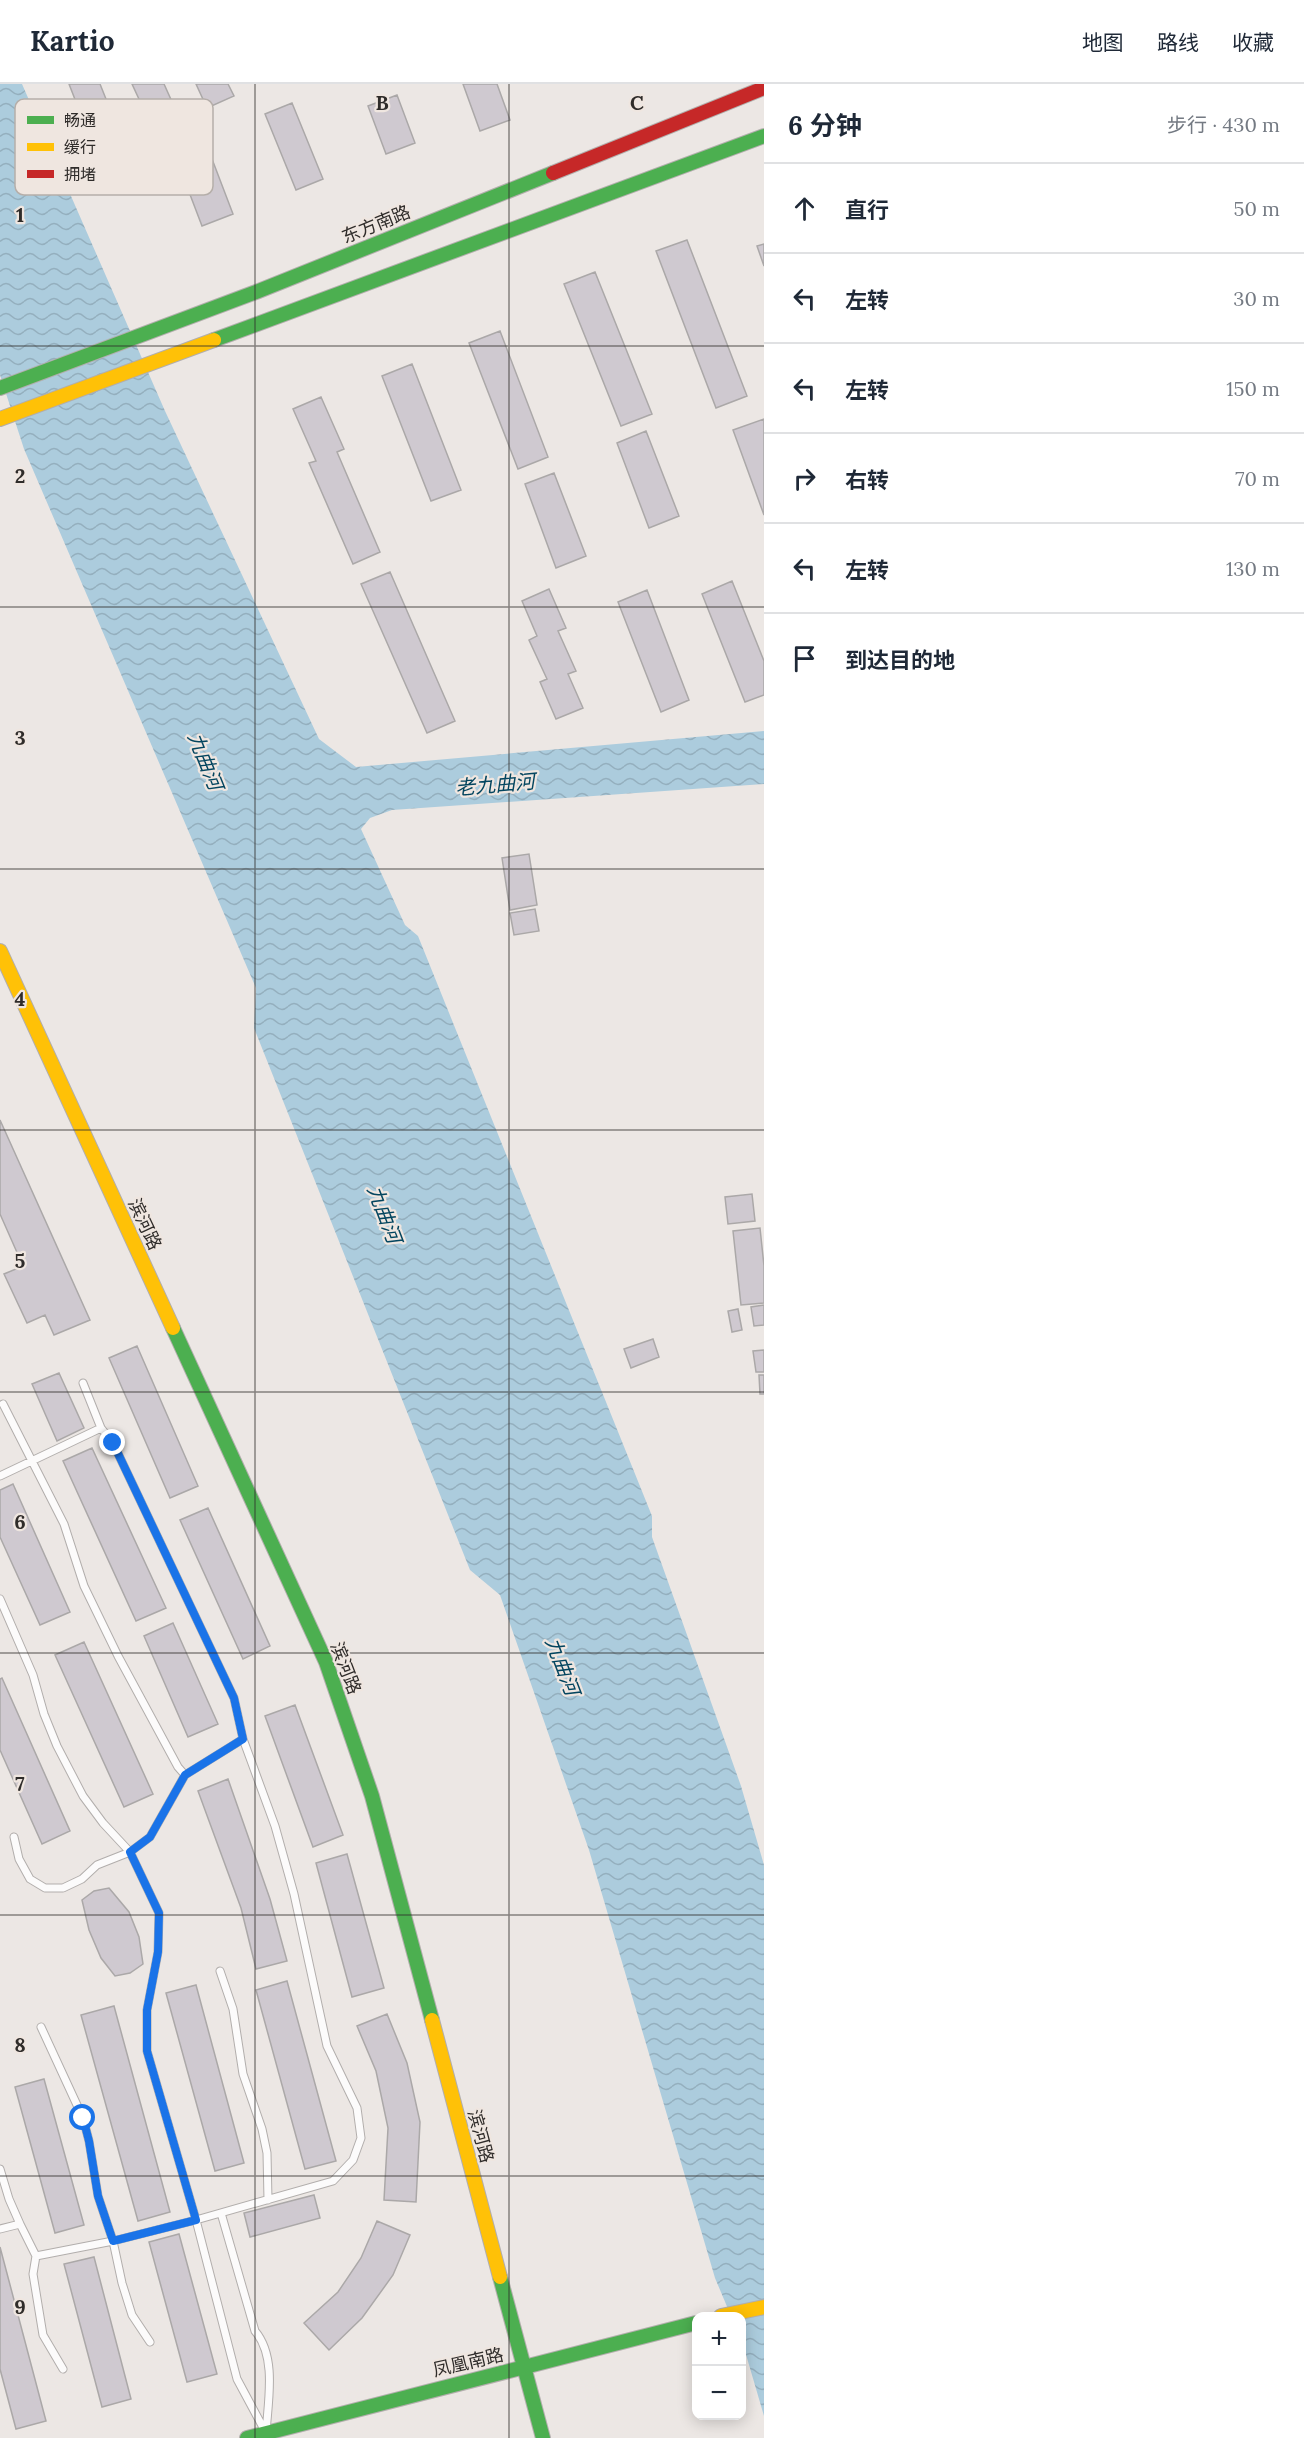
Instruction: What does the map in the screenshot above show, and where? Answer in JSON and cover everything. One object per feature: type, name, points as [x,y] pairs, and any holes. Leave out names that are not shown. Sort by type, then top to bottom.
[{"type":"street","points":[[761,84],[764,89]]},
{"type":"street","name":"东方南路","points":[[0,388],[195,315],[764,89]]},
{"type":"street","points":[[0,419],[764,136]]},
{"type":"street","name":"滨河路","points":[[0,951],[326,1662],[372,1796],[543,2438]]},
{"type":"street","points":[[740,2312],[764,2307]]},
{"type":"street","name":"凤凰南路","points":[[247,2438],[692,2324]]},
{"type":"lane","points":[[36,2256],[113,2241],[333,2181],[353,2160],[361,2138],[357,2108],[327,2046],[294,1894],[275,1826],[243,1739],[234,1698],[113,1443],[101,1428],[84,1383]]},
{"type":"lane","points":[[3,1404],[64,1524],[84,1586],[118,1656],[178,1767],[185,1775]]},
{"type":"lane","points":[[0,1476],[101,1428]]},
{"type":"lane","points":[[0,1599],[33,1675],[44,1714],[82,1796],[130,1852],[159,1913],[158,1952],[147,2010],[147,2051],[196,2220],[237,2379],[266,2433]]},
{"type":"lane","points":[[14,1837],[19,1859],[30,1880],[45,1888],[63,1888],[82,1879],[98,1865],[130,1852],[150,1837],[185,1775],[243,1739]]},
{"type":"lane","points":[[220,1971],[233,2009],[243,2074],[262,2129],[267,2153],[268,2200]]},
{"type":"lane","points":[[41,2028],[83,2118],[98,2196],[113,2241],[122,2283],[132,2315],[150,2342]]},
{"type":"lane","points":[[0,2169],[9,2199],[36,2256],[33,2274],[43,2335],[63,2369]]},
{"type":"lane","points":[[221,2213],[255,2331],[264,2341],[269,2372],[266,2433]]},
{"type":"lane","points":[[0,2229],[20,2224]]},
{"type":"water","points":[[0,84],[22,84],[29,99],[15,99],[15,195],[71,195],[165,411],[319,739],[356,767],[764,731],[764,784],[392,810],[370,818],[361,829],[405,925],[418,936],[652,1516],[652,1537],[741,1786],[764,1865],[764,2416],[746,2355],[746,2312],[729,2312],[715,2278],[589,1850],[500,1595],[470,1570],[254,1028],[256,988],[24,449],[0,375]]},
{"type":"building","points":[[69,84],[100,84],[106,99],[75,99]]},
{"type":"building","points":[[132,84],[164,84],[171,99],[139,99]]},
{"type":"building","points":[[196,84],[228,84],[234,96],[213,105],[213,99],[203,99]]},
{"type":"building","points":[[463,84],[497,84],[510,120],[480,131]]},
{"type":"building","points":[[397,95],[415,143],[386,154],[368,106]]},
{"type":"building","points":[[292,103],[323,179],[296,190],[265,114]]},
{"type":"building","points":[[213,162],[233,214],[202,226],[190,195],[213,195]]},
{"type":"building","points":[[687,240],[747,396],[716,408],[656,251]]},
{"type":"building","points":[[764,244],[764,266],[757,246]]},
{"type":"building","points":[[595,272],[652,414],[621,426],[564,284]]},
{"type":"building","points":[[500,331],[548,457],[518,469],[469,343]]},
{"type":"building","points":[[412,364],[461,490],[431,501],[382,376]]},
{"type":"building","points":[[321,397],[344,449],[337,452],[380,552],[353,564],[309,463],[316,461],[293,409]]},
{"type":"building","points":[[764,419],[764,515],[733,430]]},
{"type":"building","points":[[646,431],[679,516],[649,528],[617,443]]},
{"type":"building","points":[[554,473],[586,556],[556,568],[525,484]]},
{"type":"building","points":[[390,572],[455,721],[427,733],[361,584]]},
{"type":"building","points":[[732,581],[764,661],[764,695],[745,702],[702,594]]},
{"type":"building","points":[[549,589],[566,628],[558,631],[576,671],[568,674],[583,708],[556,719],[540,682],[547,679],[529,640],[537,636],[522,601]]},
{"type":"building","points":[[647,590],[689,700],[661,712],[618,602]]},
{"type":"building","points":[[529,854],[537,905],[510,910],[502,858]]},
{"type":"building","points":[[535,909],[539,931],[514,935],[510,913]]},
{"type":"building","points":[[0,1120],[90,1320],[54,1335],[45,1315],[27,1323],[4,1274],[23,1266],[0,1214]]},
{"type":"building","points":[[752,1194],[755,1221],[728,1224],[725,1197]]},
{"type":"building","points":[[760,1228],[764,1266],[764,1303],[741,1305],[733,1231]]},
{"type":"building","points":[[764,1305],[764,1325],[754,1326],[751,1307]]},
{"type":"building","points":[[738,1309],[742,1330],[732,1332],[728,1311]]},
{"type":"building","points":[[653,1339],[659,1357],[631,1368],[624,1349]]},
{"type":"building","points":[[137,1346],[198,1486],[170,1498],[109,1358]]},
{"type":"building","points":[[764,1350],[764,1372],[756,1372],[753,1351]]},
{"type":"building","points":[[59,1373],[84,1428],[57,1441],[32,1384]]},
{"type":"building","points":[[759,1375],[764,1375],[764,1394],[760,1394]]},
{"type":"building","points":[[92,1448],[166,1608],[136,1621],[63,1461]]},
{"type":"building","points":[[13,1484],[70,1612],[40,1625],[0,1537],[0,1490]]},
{"type":"building","points":[[208,1508],[270,1646],[243,1659],[180,1520]]},
{"type":"building","points":[[173,1623],[218,1724],[188,1737],[144,1636]]},
{"type":"building","points":[[84,1642],[153,1794],[124,1807],[55,1655]]},
{"type":"building","points":[[2,1678],[70,1831],[42,1844],[0,1750],[0,1679]]},
{"type":"building","points":[[295,1705],[343,1835],[313,1847],[265,1716]]},
{"type":"building","points":[[228,1779],[270,1899],[287,1961],[256,1969],[241,1908],[198,1791]]},
{"type":"building","points":[[347,1854],[384,1988],[352,1997],[316,1863]]},
{"type":"building","points":[[109,1888],[129,1912],[139,1937],[143,1964],[130,1973],[115,1976],[101,1958],[89,1930],[82,1900],[94,1891]]},
{"type":"building","points":[[287,1981],[336,2161],[305,2169],[256,1990]]},
{"type":"building","points":[[196,1985],[244,2163],[215,2171],[166,1993]]},
{"type":"building","points":[[114,2006],[170,2212],[138,2221],[81,2015]]},
{"type":"building","points":[[387,2014],[407,2063],[420,2122],[416,2202],[384,2200],[388,2128],[376,2071],[357,2026]]},
{"type":"building","points":[[44,2079],[84,2225],[55,2233],[15,2087]]},
{"type":"building","points":[[314,2195],[320,2218],[250,2237],[244,2213]]},
{"type":"building","points":[[377,2221],[410,2235],[393,2275],[362,2318],[329,2350],[304,2323],[338,2292],[361,2258]]},
{"type":"building","points":[[179,2234],[217,2374],[187,2382],[149,2242]]},
{"type":"building","points":[[0,2247],[46,2421],[16,2429],[0,2369]]},
{"type":"building","points":[[94,2257],[131,2399],[102,2407],[64,2264]]},
{"type":"traffic: fast","points":[[214,340],[764,136]]},
{"type":"traffic: fast","points":[[0,388],[256,292],[553,173]]},
{"type":"traffic: fast","points":[[173,1328],[326,1662],[372,1796],[432,2020]]},
{"type":"traffic: fast","points":[[500,2277],[543,2438]]},
{"type":"traffic: fast","points":[[247,2438],[692,2324]]},
{"type":"traffic: slow","points":[[0,419],[214,340]]},
{"type":"traffic: slow","points":[[0,951],[173,1328]]},
{"type":"traffic: slow","points":[[432,2020],[500,2277]]},
{"type":"traffic: slow","points":[[740,2312],[764,2307]]},
{"type":"traffic: jam","points":[[553,173],[764,88]]},
{"type":"route","points":[[83,2118],[98,2196],[113,2241],[196,2220],[189,2203],[147,2051],[147,2010],[158,1952],[159,1913],[130,1852],[150,1837],[185,1775],[243,1739],[234,1698],[113,1443]]},
{"type":"water label","name":"九曲河","points":[[206,761]]},
{"type":"water label","name":"老九曲河","points":[[495,784]]},
{"type":"water label","name":"九曲河","points":[[385,1214]]},
{"type":"water label","name":"九曲河","points":[[563,1666]]}]
